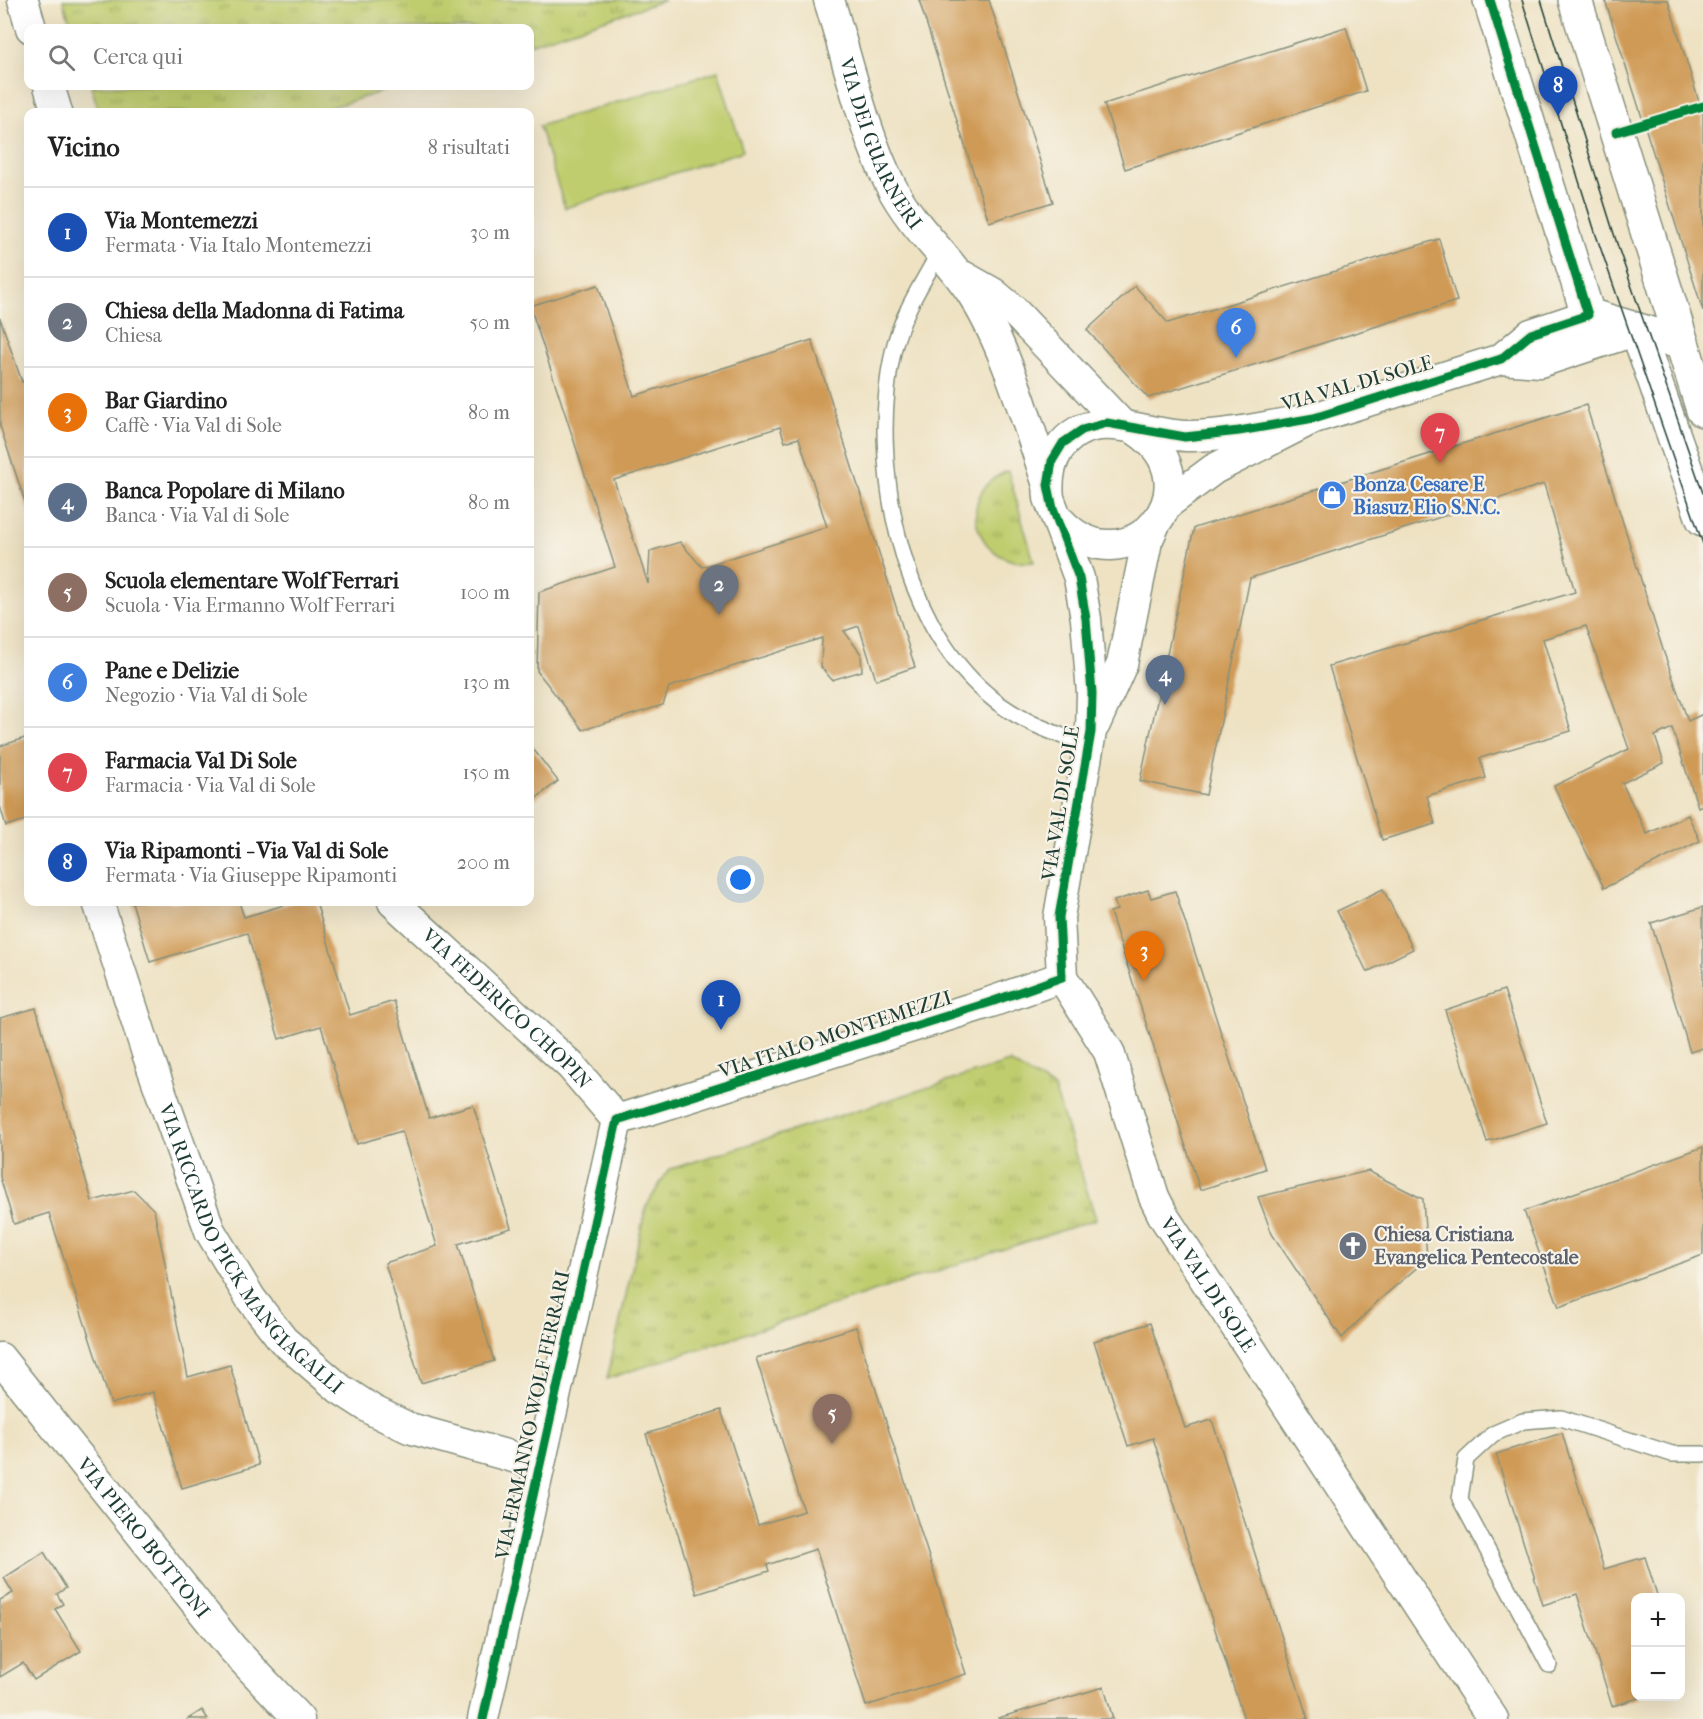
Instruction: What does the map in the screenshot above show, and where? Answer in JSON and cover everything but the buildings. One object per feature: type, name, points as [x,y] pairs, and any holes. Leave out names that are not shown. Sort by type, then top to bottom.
[{"type":"street","points":[[22,0],[30,24]]},
{"type":"street","name":"VIA DEI GUARNERI","points":[[829,0],[865,115],[890,185],[919,230],[948,263],[990,328],[1026,416],[1048,485]]},
{"type":"street","points":[[1490,0],[1588,315],[1682,343]]},
{"type":"street","points":[[1575,0],[1703,410]]},
{"type":"street","points":[[50,90],[56,108]]},
{"type":"street","name":"VIA DEI GUARNERI","points":[[948,263],[993,293],[1012,309],[1129,427]]},
{"type":"street","points":[[1637,330],[1665,289]]},
{"type":"street","name":"VIA VAL DI SOLE","points":[[1501,359],[1531,334],[1588,315]]},
{"type":"street","points":[[1637,330],[1695,461],[1703,519]]},
{"type":"street","name":"VIA VAL DI SOLE","points":[[1493,1719],[1164,1217],[1154,1197],[1109,1053],[1062,976],[1059,916],[1089,739],[1092,693],[1086,619],[1079,578],[1053,509],[1048,485],[1052,462],[1063,444],[1071,436],[1094,425],[1129,427],[1164,435],[1204,436],[1314,418],[1501,359],[1540,362],[1637,330]]},
{"type":"street","name":"VIA VAL DI SOLE","points":[[1059,520],[1082,540],[1111,546],[1128,543],[1214,469],[1314,418]]},
{"type":"street","name":"VIA VAL DI SOLE","points":[[1089,739],[1122,664],[1147,541],[1161,515],[1170,489],[1167,465],[1156,446],[1129,427]]},
{"type":"street","name":"VIA RICCARDO PICK MANGIAGALLI","points":[[99,906],[147,1053],[210,1231],[257,1308],[283,1340],[340,1389],[374,1411],[409,1428],[538,1464]]},
{"type":"street","name":"VIA FEDERICO CHOPIN","points":[[397,906],[571,1066],[617,1120]]},
{"type":"street","name":"VIA ITALO MONTEMEZZI","points":[[617,1120],[980,1006],[1062,976]]},
{"type":"street","name":"VIA ERMANNO WOLF FERRARI","points":[[483,1719],[538,1464],[617,1120]]},
{"type":"street","name":"VIA PIERO BOTTONI","points":[[0,1358],[232,1648],[302,1717]]},
{"type":"lane","points":[[948,263],[902,322],[887,384],[884,448],[893,513],[902,546],[924,607],[953,659],[970,679],[1003,707],[1023,719],[1089,739]]},
{"type":"lane","points":[[1549,1665],[1460,1499],[1466,1459],[1493,1434],[1522,1421],[1561,1418],[1672,1454],[1703,1454]]},
{"type":"green space","points":[[63,0],[665,0],[534,43],[534,24],[71,24]]},
{"type":"green space","points":[[718,71],[743,151],[565,208],[539,126]]},
{"type":"green space","points":[[92,90],[387,90],[329,108],[98,108]]},
{"type":"green space","points":[[1008,471],[1034,562],[1014,561],[997,554],[985,542],[978,527],[976,511],[980,495],[990,482]]},
{"type":"green space","points":[[1009,1062],[1054,1088],[1096,1219],[607,1379],[646,1207],[668,1170]]},
{"type":"tram line","points":[[1522,0],[1596,235],[1703,544]]},
{"type":"tram line","points":[[1541,0],[1619,250],[1703,493]]},
{"type":"cycle path","points":[[483,1719],[617,1120],[991,1002],[1062,977],[1059,917],[1091,732],[1092,693],[1086,619],[1079,578],[1053,509],[1048,485],[1052,461],[1063,443],[1082,430],[1107,423],[1185,437],[1239,431],[1314,418],[1501,359],[1531,334],[1588,315],[1490,0]]},
{"type":"cycle path","points":[[1616,132],[1703,106]]},
{"type":"place","name":"Via Ripamonti - Via Val di Sole","points":[[1558,116]]},
{"type":"place","name":"Pane e Delizie","points":[[1236,358]]},
{"type":"place","name":"Farmacia Val Di Sole","points":[[1440,463]]},
{"type":"place","name":"Bonza Cesare E Biasuz Elio S.N.C.","points":[[1332,495]]},
{"type":"place","name":"Chiesa della Madonna di Fatima","points":[[719,615]]},
{"type":"place","name":"Banca Popolare di Milano","points":[[1165,705]]},
{"type":"place","name":"Bar Giardino","points":[[1144,981]]},
{"type":"place","name":"Via Montemezzi","points":[[721,1030]]},
{"type":"place","name":"Chiesa Cristiana Evangelica Pentecostale","points":[[1353,1246]]},
{"type":"place","name":"Scuola elementare Wolf Ferrari","points":[[832,1444]]}]
